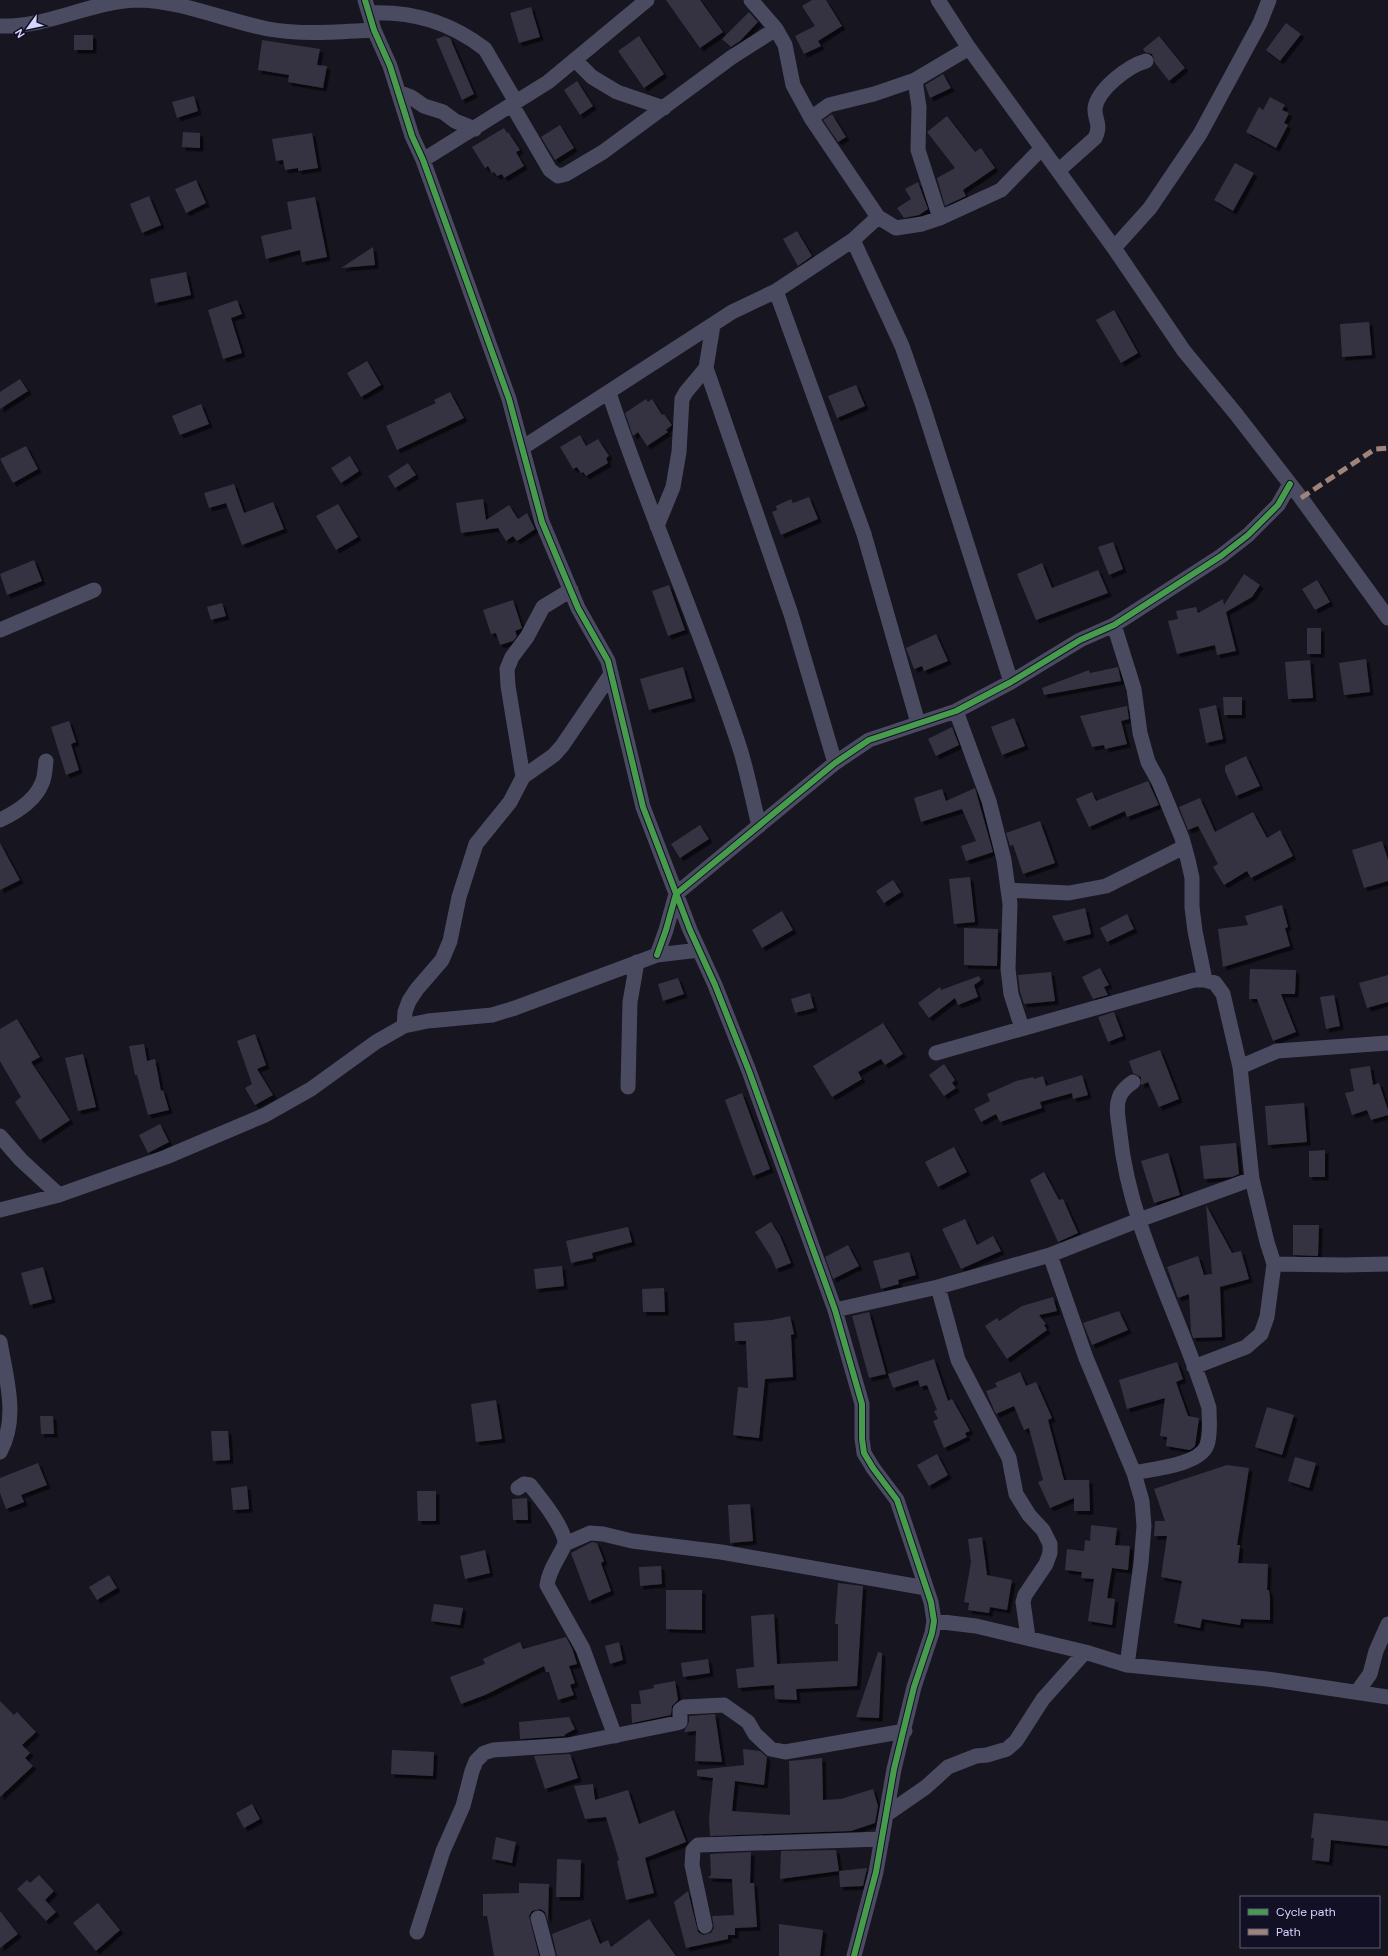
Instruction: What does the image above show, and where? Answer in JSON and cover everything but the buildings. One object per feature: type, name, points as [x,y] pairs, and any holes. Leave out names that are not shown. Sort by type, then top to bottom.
[{"type":"street","points":[[73,14],[81,0]]},
{"type":"street","points":[[0,26],[30,25],[113,4],[138,0],[153,1],[269,29],[328,33],[374,30]]},
{"type":"street","points":[[423,160],[475,129],[548,82],[647,0]]},
{"type":"street","points":[[752,0],[776,29],[785,45],[793,85],[811,118],[878,217],[896,228],[922,224],[940,218],[1001,190],[1042,148]]},
{"type":"street","points":[[938,0],[969,48],[1114,248],[1184,351],[1236,414],[1290,484],[1388,618]]},
{"type":"street","points":[[1114,248],[1150,208],[1200,134],[1260,23],[1269,0]]},
{"type":"street","points":[[776,29],[732,57],[603,152],[566,174],[558,176],[550,170],[485,49],[478,43],[446,26],[416,15],[367,7],[374,30],[390,66],[412,136],[423,160],[509,399],[542,522],[578,608],[608,661],[643,807],[676,894],[749,1071],[835,1310],[862,1404],[862,1439],[864,1453],[873,1468],[897,1500],[931,1602],[934,1621],[932,1633],[914,1687],[905,1731],[894,1769],[876,1872],[854,1956]]},
{"type":"street","points":[[811,118],[829,105],[874,94],[915,80],[969,48]]},
{"type":"street","points":[[575,60],[592,77],[617,92],[664,108]]},
{"type":"street","points":[[1058,171],[1095,138],[1099,123],[1095,112],[1095,106],[1098,98],[1104,90],[1137,63],[1146,61]]},
{"type":"street","points":[[915,80],[919,107],[918,150],[940,218]]},
{"type":"street","points":[[398,92],[411,97],[424,106],[444,112],[455,121],[475,129]]},
{"type":"street","points":[[522,448],[732,312],[776,291],[853,240],[878,217]]},
{"type":"street","points":[[853,240],[902,346],[920,396],[1011,682]]},
{"type":"street","points":[[776,291],[864,534],[918,723]]},
{"type":"street","points":[[713,325],[706,368],[791,614],[835,763]]},
{"type":"street","points":[[658,526],[673,487],[679,452],[682,399],[706,368]]},
{"type":"street","points":[[609,393],[701,640],[741,753],[759,826]]},
{"type":"street","points":[[657,955],[676,894],[835,763],[869,740],[956,710],[1011,682],[1080,640],[1114,625],[1221,556],[1248,535],[1278,505],[1290,484]]},
{"type":"street","points":[[0,630],[94,590]]},
{"type":"street","points":[[523,777],[513,725],[507,669],[512,657],[527,637],[543,607],[570,590]]},
{"type":"street","points":[[1114,625],[1134,689],[1140,733],[1148,762],[1158,780],[1184,847],[1192,878],[1192,907],[1205,980]]},
{"type":"street","points":[[404,1026],[405,1012],[409,1001],[442,960],[450,941],[459,897],[476,844],[510,802],[523,777],[554,755],[611,674]]},
{"type":"street","points":[[956,710],[989,801],[1004,860],[1010,904],[1008,969],[1011,994],[1022,1028]]},
{"type":"street","points":[[0,820],[16,813],[34,797],[43,782],[46,761]]},
{"type":"street","points":[[1008,890],[1069,893],[1106,886],[1184,847]]},
{"type":"street","points":[[0,1210],[59,1195],[166,1158],[265,1115],[305,1093],[376,1042],[404,1026],[428,1021],[492,1015],[515,1008],[657,955],[699,950]]},
{"type":"street","points":[[628,1087],[630,1002],[637,962]]},
{"type":"street","points":[[936,1053],[1194,980],[1205,980],[1215,983],[1223,994],[1240,1067],[1252,1179],[1267,1242],[1274,1264],[1267,1317],[1261,1334],[1246,1347],[1194,1367]]},
{"type":"street","points":[[1240,1067],[1277,1051],[1388,1042]]},
{"type":"street","points":[[1133,1082],[1126,1087],[1119,1097],[1117,1108],[1122,1151],[1139,1220],[1209,1408],[1209,1434],[1206,1447],[1187,1462],[1134,1473]]},
{"type":"street","points":[[0,1136],[16,1155],[59,1195]]},
{"type":"street","points":[[835,1310],[938,1287],[1050,1255],[1139,1220],[1252,1179]]},
{"type":"street","points":[[1050,1255],[1086,1358],[1134,1473],[1142,1501],[1144,1526],[1141,1563],[1127,1665]]},
{"type":"street","points":[[1274,1264],[1344,1266],[1388,1264]]},
{"type":"street","points":[[938,1287],[958,1360],[1007,1452],[1016,1494],[1029,1514],[1043,1530],[1050,1544],[1050,1553],[1046,1564],[1025,1595],[1023,1602],[1028,1638]]},
{"type":"street","points":[[0,1342],[11,1412],[8,1434],[0,1452]]},
{"type":"street","points":[[518,1488],[524,1484],[530,1485],[563,1532],[565,1544],[548,1577],[547,1585],[583,1649],[615,1736]]},
{"type":"street","points":[[565,1544],[590,1533],[603,1534],[632,1541],[721,1552],[926,1588]]},
{"type":"street","points":[[934,1621],[976,1626],[1085,1652],[1127,1665],[1267,1679],[1388,1697]]},
{"type":"street","points":[[1358,1692],[1370,1674],[1376,1650],[1388,1624]]},
{"type":"street","points":[[887,1814],[926,1787],[948,1767],[976,1756],[987,1755],[1007,1749],[1016,1741],[1043,1699],[1085,1652]]},
{"type":"street","points":[[417,1932],[443,1851],[463,1806],[472,1771],[476,1761],[484,1753],[493,1750],[568,1745],[677,1723],[680,1722],[680,1710],[684,1707],[724,1705],[748,1722],[755,1734],[771,1748],[785,1752],[905,1731]]},
{"type":"street","points":[[705,1926],[692,1865],[693,1850],[698,1845],[882,1839]]},
{"type":"street","points":[[538,1918],[548,1956]]},
{"type":"marked path","points":[[1301,498],[1375,449],[1388,448]]},
{"type":"cycle path","points":[[365,0],[374,30],[390,66],[412,136],[423,160],[509,399],[542,522],[578,608],[608,661],[643,807],[690,930],[715,985],[749,1071],[835,1310],[862,1404],[862,1439],[864,1453],[873,1468],[897,1500],[931,1602],[934,1621],[932,1633],[914,1687],[894,1769],[876,1872],[854,1956]]},
{"type":"cycle path","points":[[657,955],[676,894],[835,763],[869,740],[956,711],[1011,682],[1080,640],[1114,625],[1221,556],[1248,535],[1278,505],[1290,484]]}]
